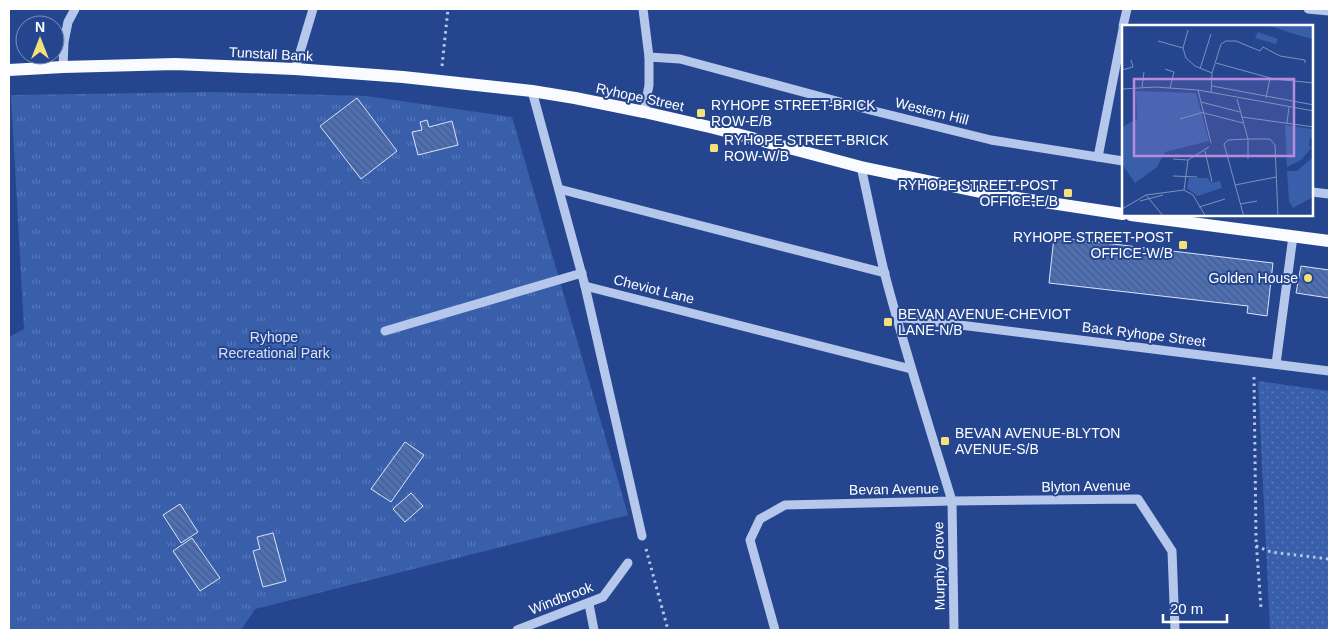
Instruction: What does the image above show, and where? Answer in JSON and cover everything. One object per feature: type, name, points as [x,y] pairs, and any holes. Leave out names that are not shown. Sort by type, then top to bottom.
[{"type":"main road","name":"Tunstall Bank","points":[[9,70],[63,66],[175,64],[295,69],[403,77],[532,91]]},
{"type":"main road","name":"Ryhope Street","points":[[532,91],[644,112],[861,166],[985,193],[1122,214]]},
{"type":"main road","points":[[1139,216],[1329,241]]},
{"type":"street","points":[[63,66],[64,42],[68,22],[75,9]]},
{"type":"street","points":[[295,69],[312,9]]},
{"type":"street","points":[[643,9],[649,56],[649,85],[644,112]]},
{"type":"street","points":[[1123,25],[1127,9]]},
{"type":"street","points":[[1308,9],[1329,11]]},
{"type":"street","points":[[1098,157],[1122,32]]},
{"type":"street","name":"Western Hill","points":[[649,56],[680,59],[870,110],[992,140],[1122,161]]},
{"type":"street","points":[[532,91],[582,273],[642,536]]},
{"type":"street","name":"Bevan Avenue","points":[[774,630],[750,540],[760,519],[785,505],[952,501],[911,369],[884,273],[861,166]]},
{"type":"street","points":[[559,189],[884,273]]},
{"type":"street","points":[[1313,192],[1329,194]]},
{"type":"street","points":[[1276,364],[1293,236]]},
{"type":"street","points":[[385,331],[582,273]]},
{"type":"street","name":"Cheviot Lane","points":[[585,286],[911,369]]},
{"type":"street","name":"Back Ryhope Street","points":[[896,317],[1329,371]]},
{"type":"street","name":"Blyton Avenue","points":[[952,501],[1138,499],[1172,551],[1175,630]]},
{"type":"street","name":"Murphy Grove","points":[[952,501],[954,630]]},
{"type":"street","name":"Windbrook","points":[[517,630],[589,604],[603,597],[628,563]]},
{"type":"street","points":[[589,604],[594,630]]},
{"type":"path","points":[[440,81],[448,9]]},
{"type":"path","points":[[1254,361],[1256,546],[1261,608]]},
{"type":"path","points":[[642,536],[668,630]]},
{"type":"path","points":[[1256,546],[1271,552],[1329,559]]},
{"type":"green space","name":"Ryhope Recreational Park","points":[[212,92],[366,96],[512,117],[628,515],[255,609],[241,630],[9,630],[9,337],[24,329],[11,95]]},
{"type":"green space","points":[[1258,381],[1329,391],[1329,630],[1270,630]]},
{"type":"building","points":[[357,98],[397,151],[361,179],[320,126]]},
{"type":"building","points":[[427,120],[429,127],[452,121],[458,145],[418,155],[412,132],[422,130],[420,122]]},
{"type":"building","points":[[1054,237],[1273,263],[1267,316],[1247,313],[1248,306],[1049,283]]},
{"type":"building","points":[[1301,266],[1329,270],[1329,298],[1296,293]]},
{"type":"building","points":[[405,442],[424,455],[391,502],[371,489]]},
{"type":"building","points":[[411,493],[423,506],[405,522],[393,509]]},
{"type":"building","points":[[180,504],[198,532],[181,543],[163,515]]},
{"type":"building","points":[[273,533],[286,581],[263,587],[253,551],[260,549],[257,537]]},
{"type":"building","points":[[192,538],[220,578],[200,591],[173,551]]},
{"type":"place","name":"RYHOPE STREET-BRICK ROW-E/B","points":[[701,113]]},
{"type":"place","name":"RYHOPE STREET-BRICK ROW-W/B","points":[[714,148]]},
{"type":"place","name":"RYHOPE STREET-POST OFFICE-E/B","points":[[1068,193]]},
{"type":"place","name":"RYHOPE STREET-POST OFFICE-W/B","points":[[1183,245]]},
{"type":"place","name":"Golden House","points":[[1308,278]]},
{"type":"place","name":"BEVAN AVENUE-CHEVIOT LANE-N/B","points":[[888,322]]},
{"type":"place","name":"BEVAN AVENUE-BLYTON AVENUE-S/B","points":[[945,441]]}]
